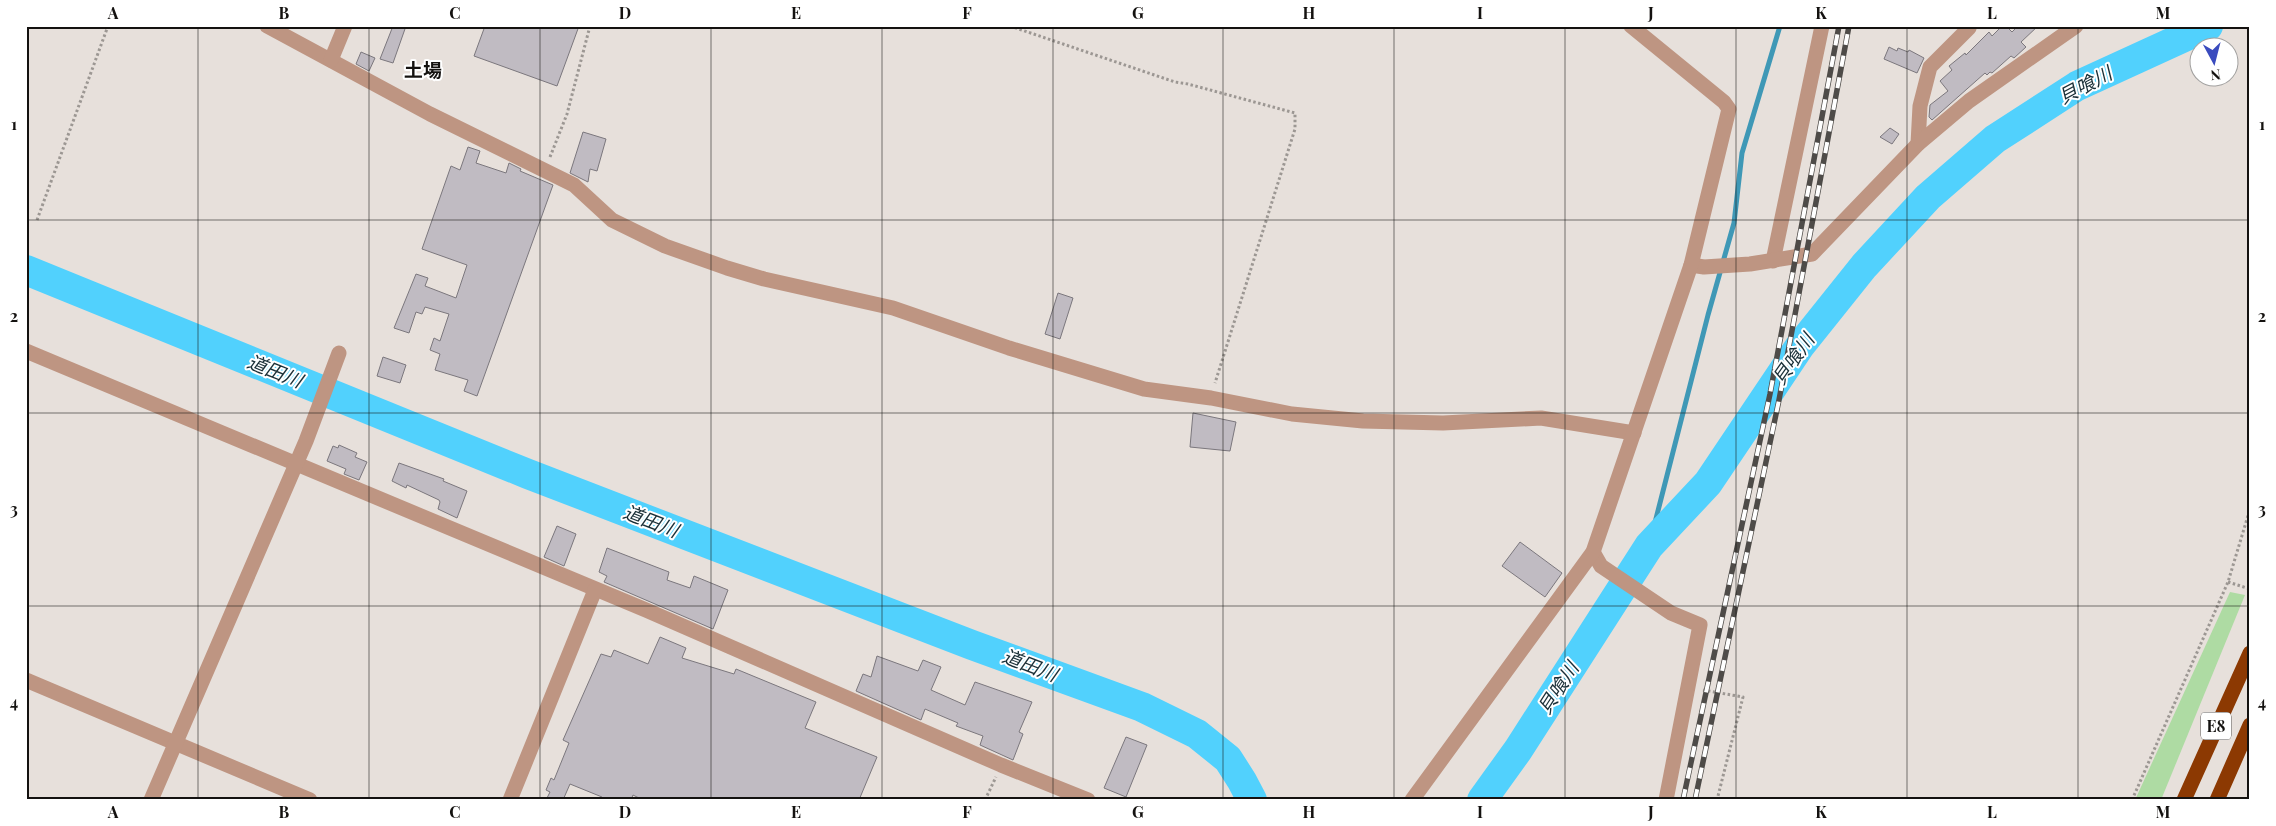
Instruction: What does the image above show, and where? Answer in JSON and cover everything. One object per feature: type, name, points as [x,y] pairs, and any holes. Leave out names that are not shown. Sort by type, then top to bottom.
[{"type":"highway","name":"E8","points":[[2184,800],[2250,653]]},
{"type":"highway","name":"E8","points":[[2216,800],[2250,725]]},
{"type":"street","points":[[267,26],[430,114],[574,185],[612,220],[665,246],[727,268],[764,279],[894,308],[1009,348],[1144,389],[1211,398],[1292,414],[1363,421],[1443,423],[1541,418],[1634,433]]},
{"type":"street","points":[[331,60],[345,26]]},
{"type":"street","points":[[1412,800],[1593,552],[1634,433],[1697,266],[1729,109],[1724,102],[1631,26]]},
{"type":"street","points":[[1773,260],[1822,26]]},
{"type":"street","points":[[1918,144],[1920,106],[1930,67],[1969,28],[1968,26]]},
{"type":"street","points":[[1697,266],[1750,264],[1812,254],[1918,144],[1969,101],[2076,26]]},
{"type":"street","points":[[26,350],[595,590],[1001,765],[1088,800]]},
{"type":"street","points":[[151,800],[306,441],[340,353]]},
{"type":"street","points":[[1593,552],[1601,566],[1671,613],[1700,625],[1666,800]]},
{"type":"street","points":[[510,800],[595,590]]},
{"type":"street","points":[[26,680],[310,800]]},
{"type":"path","points":[[37,220],[108,26]]},
{"type":"path","points":[[544,169],[567,114],[590,26]]},
{"type":"path","points":[[1010,26],[1175,82],[1294,113],[1295,129],[1211,398]]},
{"type":"path","points":[[2132,800],[2228,582],[2250,509]]},
{"type":"path","points":[[2228,582],[2250,589]]},
{"type":"path","points":[[1689,687],[1743,697],[1718,800]]},
{"type":"path","points":[[986,800],[1001,765]]},
{"type":"green space","points":[[2230,592],[2245,595],[2161,800],[2135,800]]},
{"type":"building","points":[[393,26],[406,26],[393,63],[380,59]]},
{"type":"building","points":[[485,26],[579,26],[557,86],[474,56]]},
{"type":"building","points":[[2002,26],[2006,26],[2012,32],[2018,26],[2038,26],[2021,42],[2026,47],[2014,58],[2011,56],[1992,73],[1990,72],[1987,75],[1985,73],[1932,120],[1929,117],[1930,105],[1948,91],[1940,81],[1952,70],[1949,66],[1965,53],[1966,55],[1989,32],[1992,36]]},
{"type":"building","points":[[1889,47],[1897,51],[1898,48],[1908,52],[1909,50],[1924,58],[1917,73],[1884,59]]},
{"type":"building","points":[[361,52],[375,58],[369,71],[356,64]]},
{"type":"building","points":[[1890,128],[1899,134],[1892,144],[1880,137]]},
{"type":"building","points":[[583,132],[606,139],[597,171],[590,169],[588,182],[570,173]]},
{"type":"building","points":[[468,147],[480,151],[476,163],[506,173],[509,163],[521,169],[520,171],[553,185],[477,396],[464,391],[468,380],[435,370],[440,354],[430,350],[434,338],[440,341],[449,314],[425,307],[422,314],[416,312],[409,333],[394,328],[416,274],[428,278],[425,286],[456,298],[467,265],[422,249],[451,166],[460,170]]},
{"type":"building","points":[[1058,293],[1073,298],[1060,339],[1045,334]]},
{"type":"building","points":[[383,357],[406,365],[400,383],[377,376]]},
{"type":"building","points":[[1193,413],[1236,422],[1230,451],[1190,447]]},
{"type":"building","points":[[339,445],[357,453],[355,457],[367,462],[359,480],[344,474],[346,469],[327,461],[333,446],[338,448]]},
{"type":"building","points":[[399,463],[444,479],[443,481],[467,491],[457,518],[438,509],[439,500],[407,485],[406,488],[392,481]]},
{"type":"building","points":[[557,526],[576,534],[564,566],[544,557]]},
{"type":"building","points":[[1520,542],[1562,573],[1545,597],[1502,566]]},
{"type":"building","points":[[607,548],[669,572],[667,580],[690,588],[694,576],[728,590],[713,629],[604,582],[607,576],[599,572]]},
{"type":"building","points":[[660,637],[686,648],[682,658],[734,674],[736,669],[816,702],[805,728],[877,757],[859,800],[643,800],[633,795],[631,800],[601,800],[602,797],[570,784],[563,800],[546,800],[550,792],[546,790],[551,778],[554,780],[569,743],[563,740],[601,654],[611,657],[614,650],[648,664]]},
{"type":"building","points":[[877,656],[918,671],[923,660],[941,667],[931,690],[965,705],[975,682],[1032,702],[1019,732],[1023,734],[1013,760],[980,745],[983,736],[956,726],[958,723],[925,709],[921,720],[856,691],[863,674],[871,677]]},
{"type":"building","points":[[1126,737],[1147,745],[1126,797],[1104,788]]},
{"type":"waterway","points":[[1649,546],[1708,315],[1734,223],[1742,153],[1780,26]]},
{"type":"waterway","name":"貝喰川","points":[[1482,800],[1518,750],[1649,546],[1708,483],[1800,346],[1864,266],[1928,197],[1995,139],[2077,86],[2208,26]]},
{"type":"waterway","name":"道田川","points":[[26,270],[528,474],[972,645],[1142,707],[1197,734],[1228,759],[1252,800]]},
{"type":"railway","points":[[1683,800],[1770,394],[1839,26]]},
{"type":"railway","points":[[1695,800],[1779,400],[1849,26]]},
{"type":"district","name":"土場","points":[[423,70]]}]
